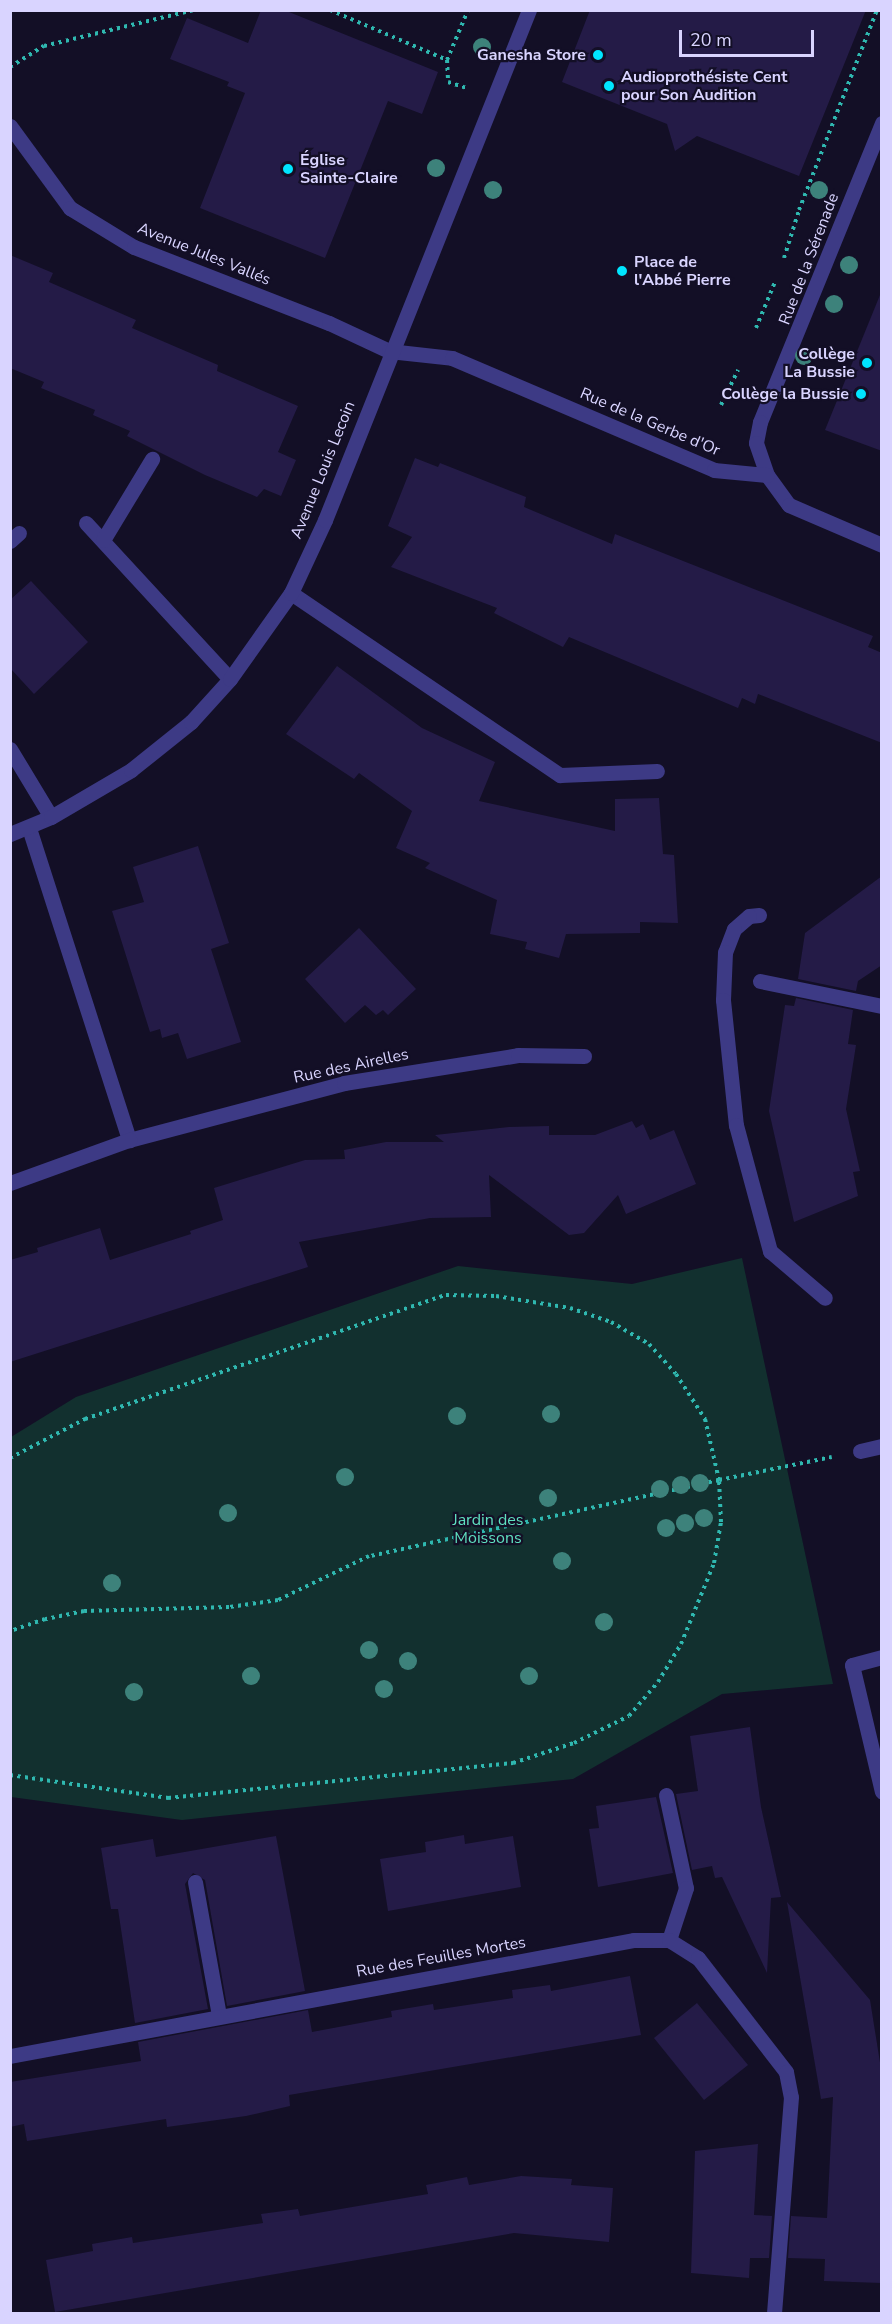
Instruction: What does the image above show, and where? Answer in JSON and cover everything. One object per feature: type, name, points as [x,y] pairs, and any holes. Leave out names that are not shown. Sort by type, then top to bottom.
[{"type":"street","name":"Avenue Louis Lecoin","points":[[10,834],[51,817],[131,770],[191,722],[230,679],[291,593],[325,520],[389,351],[529,10]]},
{"type":"street","name":"Rue de la Sérenade","points":[[767,474],[757,454],[760,422],[882,123]]},
{"type":"street","name":"Avenue Jules Vallés","points":[[10,126],[70,208],[134,247],[328,323],[389,351]]},
{"type":"street","name":"Rue de la Gerbe d'Or","points":[[389,351],[452,358],[714,470],[767,474]]},
{"type":"street","points":[[103,540],[152,459]]},
{"type":"street","points":[[767,474],[789,505],[882,545]]},
{"type":"street","points":[[86,523],[230,679]]},
{"type":"street","points":[[291,593],[560,774],[657,771]]},
{"type":"street","points":[[10,749],[51,817]]},
{"type":"street","points":[[29,828],[129,1140]]},
{"type":"street","points":[[759,915],[749,916],[734,929],[725,952],[723,1000],[736,1125],[770,1251],[825,1298]]},
{"type":"street","points":[[760,981],[882,1006]]},
{"type":"street","name":"Rue des Airelles","points":[[10,1183],[129,1140],[345,1083],[518,1055],[584,1056]]},
{"type":"street","points":[[860,1450],[882,1446]]},
{"type":"street","points":[[882,1657],[852,1665],[882,1792]]},
{"type":"street","points":[[666,1795],[687,1888],[669,1940],[698,1958],[786,2072],[791,2097],[774,2313]]},
{"type":"street","points":[[195,1882],[219,2016]]},
{"type":"street","name":"Rue des Feuilles Mortes","points":[[10,2056],[634,1940],[669,1940]]},
{"type":"path","points":[[10,67],[44,46],[194,10]]},
{"type":"path","points":[[330,10],[447,60]]},
{"type":"path","points":[[468,10],[447,60],[448,82],[492,98]]},
{"type":"path","points":[[784,258],[799,210],[877,10]]},
{"type":"path","points":[[756,328],[775,282]]},
{"type":"path","points":[[721,405],[738,370]]},
{"type":"path","points":[[10,1458],[85,1419],[446,1295],[496,1296],[570,1308],[611,1322],[649,1344],[676,1374],[705,1419],[719,1480],[721,1522],[714,1563],[681,1644],[658,1682],[629,1716],[574,1743],[513,1763],[168,1798],[10,1775]]},
{"type":"path","points":[[10,1631],[45,1619],[84,1611],[229,1607],[278,1600],[369,1556],[860,1450]]},
{"type":"green space","name":"Jardin des Moissons","points":[[742,1258],[833,1684],[722,1694],[573,1779],[182,1820],[11,1797],[11,1437],[76,1397],[458,1266],[632,1284]]},
{"type":"building","name":"Église Sainte-Claire","points":[[261,10],[284,10],[438,72],[422,114],[388,101],[325,258],[200,208],[245,93],[227,86],[229,82],[170,59],[187,18],[248,43]]},
{"type":"building","points":[[590,10],[866,10],[799,176],[697,136],[675,151],[667,124],[562,82]]},
{"type":"building","points":[[10,255],[53,273],[49,282],[136,320],[132,328],[218,365],[217,371],[298,406],[278,452],[296,460],[281,496],[264,489],[257,497],[205,475],[127,436],[130,431],[93,415],[95,410],[41,388],[44,382],[10,368]]},
{"type":"building","name":"Collège La Bussie","points":[[880,295],[882,295],[882,451],[825,430]]},
{"type":"building","points":[[415,458],[438,467],[440,463],[526,497],[524,507],[612,544],[615,534],[873,636],[868,647],[882,653],[882,743],[758,694],[755,704],[742,698],[738,708],[569,637],[563,647],[494,613],[497,608],[391,567],[412,537],[388,526]]},
{"type":"building","points":[[31,581],[88,642],[34,694],[10,668],[10,600]]},
{"type":"building","points":[[337,666],[422,728],[495,762],[479,801],[615,831],[615,799],[659,798],[663,854],[674,855],[678,923],[640,922],[640,933],[566,934],[559,958],[525,949],[527,942],[490,934],[497,900],[425,868],[430,863],[396,848],[412,811],[359,773],[354,779],[286,734]]},
{"type":"building","points":[[198,846],[229,943],[211,949],[241,1042],[187,1059],[178,1033],[162,1038],[160,1029],[150,1032],[112,911],[144,902],[133,867]]},
{"type":"building","points":[[882,876],[882,965],[858,981],[856,991],[798,979],[805,933]]},
{"type":"building","points":[[359,928],[416,989],[388,1015],[383,1010],[376,1015],[365,1005],[345,1023],[305,979]]},
{"type":"building","points":[[796,998],[853,1010],[848,1044],[856,1045],[846,1109],[860,1171],[853,1172],[858,1196],[794,1222],[769,1111],[785,1005],[794,1006]]},
{"type":"building","points":[[632,1121],[636,1128],[643,1124],[650,1140],[674,1130],[696,1184],[626,1214],[618,1195],[584,1233],[569,1235],[489,1175],[491,1217],[430,1218],[299,1242],[308,1267],[10,1362],[10,1260],[38,1252],[37,1248],[100,1228],[110,1260],[191,1234],[190,1231],[223,1220],[214,1188],[305,1160],[345,1159],[344,1150],[386,1142],[444,1142],[435,1135],[509,1127],[549,1126],[549,1135],[595,1135]]},
{"type":"building","points":[[750,1727],[761,1807],[781,1897],[771,1898],[767,1973],[722,1877],[715,1878],[712,1866],[692,1870],[676,1794],[698,1791],[690,1736]]},
{"type":"building","points":[[656,1797],[673,1873],[598,1887],[589,1829],[599,1828],[596,1806]]},
{"type":"building","points":[[464,1835],[465,1844],[513,1836],[521,1887],[388,1911],[380,1859],[426,1852],[425,1842]]},
{"type":"building","points":[[276,1836],[305,1991],[227,2006],[205,1880],[193,1873],[185,1884],[208,2009],[135,2023],[118,1909],[111,1909],[101,1848],[153,1839],[156,1857]]},
{"type":"building","points":[[787,1902],[870,2000],[882,2075],[882,2283],[824,2281],[825,2259],[788,2258],[791,2216],[827,2218],[833,2097],[821,2099]]},
{"type":"building","points":[[630,1976],[641,2035],[289,2095],[290,2106],[246,2116],[167,2127],[166,2119],[27,2141],[24,2124],[10,2127],[10,2082],[141,2061],[138,2042],[308,2010],[312,2032],[392,2017],[391,2011],[433,2004],[434,2010],[513,1998],[512,1990],[550,1985],[551,1991]]},
{"type":"building","points":[[697,2003],[748,2065],[704,2100],[654,2038]]},
{"type":"building","points":[[758,2144],[754,2215],[772,2216],[769,2258],[750,2258],[749,2278],[691,2273],[695,2151]]},
{"type":"building","points":[[521,2176],[572,2179],[571,2185],[613,2188],[609,2242],[514,2233],[55,2312],[46,2260],[93,2251],[92,2244],[132,2237],[133,2243],[263,2223],[261,2214],[298,2209],[300,2216],[428,2194],[426,2185],[467,2177],[469,2185]]},
{"type":"place","name":"Ganesha Store","points":[[598,55]]},
{"type":"place","name":"Audioprothésiste Cent pour Son Audition","points":[[609,86]]},
{"type":"place","name":"Église Sainte-Claire","points":[[288,169]]},
{"type":"place","name":"Place de l'Abbé Pierre","points":[[622,271]]},
{"type":"place","name":"Collège La Bussie","points":[[867,363]]},
{"type":"place","name":"Collège la Bussie","points":[[861,394]]}]
